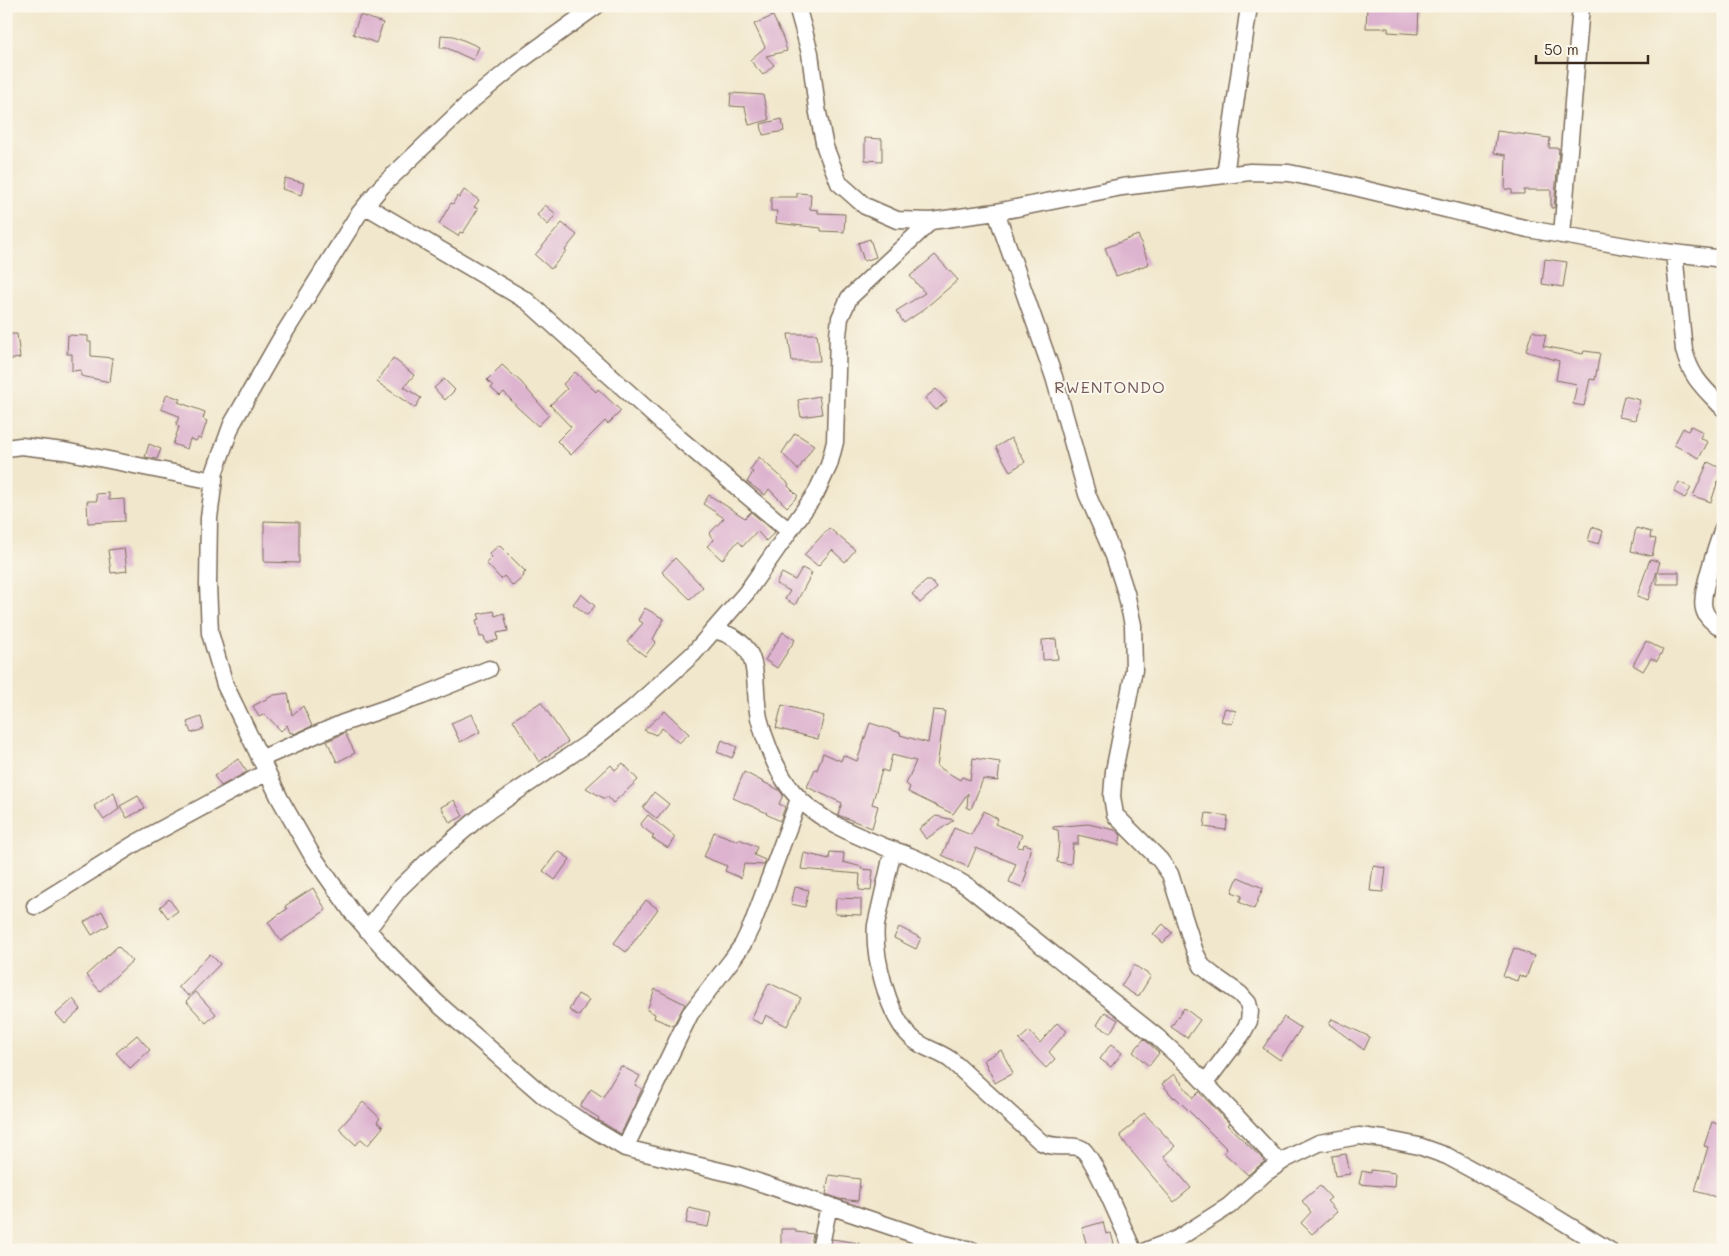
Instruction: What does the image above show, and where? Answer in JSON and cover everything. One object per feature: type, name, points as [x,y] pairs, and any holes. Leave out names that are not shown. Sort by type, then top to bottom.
[{"type":"street","points":[[596,6],[517,63],[471,101],[381,187],[358,216],[280,340],[232,424],[215,471],[209,518],[208,584],[210,633],[225,685],[263,765],[312,855],[352,912],[436,1002],[545,1097],[625,1148],[737,1175],[940,1243],[972,1250]]},
{"type":"street","points":[[797,6],[810,53],[817,108],[825,147],[839,183],[865,206],[897,220],[931,221],[996,212],[1122,187],[1250,172],[1290,173],[1528,229],[1674,253],[1723,259]]},
{"type":"street","points":[[1225,175],[1249,6]]},
{"type":"street","points":[[1562,235],[1581,6]]},
{"type":"street","points":[[366,206],[527,301],[679,438],[790,531]]},
{"type":"street","points":[[996,212],[1054,376],[1087,494],[1114,556],[1126,592],[1133,625],[1134,670],[1114,771],[1112,796],[1115,815],[1160,860],[1170,874],[1195,952],[1202,966],[1213,976],[1240,994],[1248,1003],[1250,1011],[1250,1021],[1242,1034],[1205,1083]]},
{"type":"street","points":[[367,930],[399,889],[428,861],[482,815],[587,744],[631,710],[692,654],[746,593],[816,493],[829,465],[835,442],[840,318],[849,298],[931,221]]},
{"type":"street","points":[[1674,253],[1684,350],[1688,364],[1694,377],[1723,408]]},
{"type":"street","points":[[6,448],[21,446],[64,451],[214,481]]},
{"type":"street","points":[[1723,528],[1709,571],[1703,609],[1710,619],[1723,629]]},
{"type":"street","points":[[714,630],[729,634],[743,642],[752,657],[756,678],[759,717],[767,744],[784,781],[799,799],[838,827],[939,869],[966,886],[1157,1037],[1205,1083],[1280,1163]]},
{"type":"street","points":[[35,906],[263,765],[343,723],[422,696],[489,669]]},
{"type":"street","points":[[625,1148],[690,1014],[743,944],[752,925],[799,799]]},
{"type":"street","points":[[893,850],[874,936],[888,998],[902,1026],[911,1038],[922,1046],[946,1056],[952,1061],[1041,1142],[1048,1146],[1082,1149],[1093,1164],[1133,1250]]},
{"type":"street","points":[[1148,1250],[1177,1239],[1228,1206],[1264,1174],[1280,1163],[1319,1143],[1359,1136],[1419,1146],[1447,1156],[1524,1198],[1609,1250]]},
{"type":"street","points":[[820,1250],[829,1205]]},
{"type":"building","points":[[1367,6],[1419,6],[1418,34],[1388,32],[1388,28],[1366,28]]},
{"type":"building","points":[[360,15],[383,23],[376,43],[353,34]]},
{"type":"building","points":[[773,16],[787,51],[766,56],[774,65],[763,75],[750,60],[765,47],[754,24]]},
{"type":"building","points":[[441,35],[454,36],[479,47],[473,60],[447,48],[440,48]]},
{"type":"building","points":[[731,93],[763,95],[769,120],[749,125],[745,107],[730,106]]},
{"type":"building","points":[[782,119],[784,131],[763,135],[761,124]]},
{"type":"building","points":[[1497,131],[1550,138],[1549,148],[1559,148],[1554,208],[1551,208],[1551,190],[1524,190],[1524,194],[1512,194],[1512,190],[1505,189],[1506,155],[1494,153]]},
{"type":"building","points":[[865,138],[882,139],[882,161],[865,160]]},
{"type":"building","points":[[285,178],[304,183],[301,195],[282,189]]},
{"type":"building","points":[[464,190],[479,200],[474,207],[478,209],[463,233],[460,232],[458,236],[439,224],[451,203],[453,204],[457,196],[459,198]]},
{"type":"building","points":[[797,193],[811,194],[810,209],[818,210],[818,213],[845,214],[844,232],[821,231],[821,228],[776,223],[777,211],[771,211],[771,197],[797,197]]},
{"type":"building","points":[[545,205],[556,214],[548,225],[537,215]]},
{"type":"building","points":[[562,223],[577,235],[551,269],[535,255]]},
{"type":"building","points":[[1138,235],[1149,264],[1116,276],[1105,248]]},
{"type":"building","points":[[870,239],[876,257],[864,261],[858,243]]},
{"type":"building","points":[[935,255],[958,280],[923,310],[904,323],[896,311],[925,293],[910,276]]},
{"type":"building","points":[[1545,259],[1567,262],[1563,287],[1542,284]]},
{"type":"building","points":[[1532,331],[1546,335],[1543,346],[1583,354],[1584,351],[1600,353],[1595,380],[1590,379],[1584,406],[1573,404],[1577,384],[1556,380],[1559,361],[1526,351]]},
{"type":"building","points":[[6,334],[17,334],[20,358],[6,360]]},
{"type":"building","points":[[788,334],[817,334],[820,361],[792,361]]},
{"type":"building","points":[[68,335],[88,336],[88,342],[91,342],[91,356],[113,358],[110,382],[81,376],[81,370],[72,371],[72,354],[67,354]]},
{"type":"building","points":[[393,358],[414,375],[404,387],[421,398],[415,408],[377,382]]},
{"type":"building","points":[[502,365],[521,382],[549,415],[538,426],[504,392],[500,396],[491,388],[493,386],[487,380]]},
{"type":"building","points":[[575,372],[596,392],[598,389],[621,411],[608,424],[605,421],[571,455],[557,441],[571,427],[550,405],[567,389],[563,384]]},
{"type":"building","points":[[444,379],[455,390],[445,400],[434,388]]},
{"type":"building","points":[[936,389],[947,401],[936,410],[925,398]]},
{"type":"building","points":[[167,394],[180,399],[178,402],[205,412],[203,419],[207,421],[201,439],[198,438],[196,441],[190,439],[187,449],[173,444],[179,427],[176,425],[179,416],[161,409]]},
{"type":"building","points":[[819,396],[822,414],[801,417],[798,400]]},
{"type":"building","points":[[1624,396],[1640,400],[1635,420],[1619,417]]},
{"type":"building","points":[[1691,426],[1703,432],[1700,438],[1708,442],[1699,458],[1674,445],[1683,428],[1688,431]]},
{"type":"building","points":[[795,433],[814,445],[798,470],[782,453]]},
{"type":"building","points":[[1011,438],[1025,462],[1010,471],[996,447]]},
{"type":"building","points":[[149,444],[161,449],[157,459],[145,457]]},
{"type":"building","points":[[759,457],[789,484],[788,486],[798,496],[787,507],[769,489],[765,495],[747,482],[753,472],[750,470]]},
{"type":"building","points":[[1708,462],[1722,469],[1711,502],[1693,496]]},
{"type":"building","points":[[1679,482],[1691,488],[1685,498],[1674,492]]},
{"type":"building","points":[[109,493],[109,500],[124,499],[125,521],[88,523],[87,501],[97,501],[96,494]]},
{"type":"building","points":[[709,495],[745,518],[751,512],[775,532],[766,541],[757,531],[743,546],[738,541],[722,560],[707,546],[714,540],[709,534],[724,518],[703,504]]},
{"type":"building","points":[[264,521],[299,522],[299,563],[264,562]]},
{"type":"building","points":[[1592,527],[1603,531],[1599,544],[1588,541]]},
{"type":"building","points":[[829,528],[855,550],[845,562],[832,550],[818,566],[804,555]]},
{"type":"building","points":[[1636,528],[1651,532],[1650,538],[1656,539],[1652,556],[1631,551]]},
{"type":"building","points":[[499,545],[526,572],[513,586],[504,576],[501,579],[486,563],[492,557],[489,554]]},
{"type":"building","points":[[124,548],[127,571],[111,573],[108,550]]},
{"type":"building","points":[[675,558],[703,587],[690,599],[662,572]]},
{"type":"building","points":[[1650,559],[1660,562],[1648,600],[1637,596]]},
{"type":"building","points":[[802,568],[812,573],[795,605],[785,599],[790,591],[776,584],[782,573],[795,580]]},
{"type":"building","points":[[1657,572],[1679,572],[1679,584],[1657,584]]},
{"type":"building","points":[[926,581],[931,581],[937,588],[920,603],[912,594]]},
{"type":"building","points":[[581,594],[595,606],[587,615],[573,604]]},
{"type":"building","points":[[645,608],[664,619],[653,639],[656,642],[645,656],[627,642],[643,623],[638,620]]},
{"type":"building","points":[[494,611],[495,616],[504,613],[508,631],[497,633],[498,640],[486,643],[484,636],[480,637],[476,620],[480,619],[478,614]]},
{"type":"building","points":[[783,632],[795,640],[777,668],[765,660]]},
{"type":"building","points":[[1056,639],[1058,659],[1043,660],[1042,640]]},
{"type":"building","points":[[1646,641],[1663,650],[1657,661],[1651,658],[1643,671],[1633,665]]},
{"type":"building","points":[[288,693],[292,715],[303,706],[312,726],[294,734],[293,732],[290,733],[287,725],[281,731],[265,714],[259,717],[253,706],[274,695]]},
{"type":"building","points":[[541,702],[568,742],[539,762],[513,720]]},
{"type":"building","points":[[782,705],[824,716],[818,739],[776,728]]},
{"type":"building","points":[[1225,708],[1236,711],[1232,724],[1221,721]]},
{"type":"building","points":[[933,710],[945,711],[937,766],[960,780],[962,777],[970,780],[973,758],[1000,762],[998,781],[983,779],[971,809],[967,808],[968,793],[953,814],[908,792],[910,787],[906,784],[916,761],[892,755],[888,772],[882,770],[872,804],[878,806],[872,828],[838,815],[842,803],[807,787],[815,769],[817,770],[823,753],[841,761],[843,755],[857,761],[870,723],[901,733],[900,735],[928,743]]},
{"type":"building","points":[[665,711],[689,734],[679,743],[662,728],[656,735],[644,730]]},
{"type":"building","points":[[472,714],[480,732],[460,742],[451,723]]},
{"type":"building","points":[[201,717],[204,729],[191,733],[187,722]]},
{"type":"building","points":[[345,733],[355,753],[337,762],[327,741]]},
{"type":"building","points":[[722,740],[737,747],[732,758],[717,752]]},
{"type":"building","points":[[238,759],[247,772],[221,786],[214,776]]},
{"type":"building","points":[[623,763],[638,780],[613,803],[607,796],[605,799],[586,788],[611,765],[615,770]]},
{"type":"building","points":[[744,772],[779,790],[783,795],[779,804],[785,807],[780,821],[733,798]]},
{"type":"building","points":[[114,792],[119,809],[104,820],[94,806]]},
{"type":"building","points":[[654,792],[669,804],[657,819],[643,808]]},
{"type":"building","points":[[138,796],[145,808],[127,818],[120,806]]},
{"type":"building","points":[[454,800],[463,816],[450,823],[441,807]]},
{"type":"building","points":[[984,811],[998,819],[995,824],[1022,835],[1017,847],[1023,848],[1024,844],[1031,846],[1025,871],[1027,872],[1022,887],[1009,882],[1016,864],[976,848],[968,867],[942,855],[954,828],[971,835]]},
{"type":"building","points":[[1206,813],[1228,816],[1226,830],[1204,827]]},
{"type":"building","points":[[648,815],[675,837],[668,848],[652,838],[654,836],[640,825]]},
{"type":"building","points":[[936,816],[954,820],[926,839],[919,829]]},
{"type":"building","points":[[1088,824],[1115,830],[1121,835],[1119,845],[1078,835],[1078,844],[1073,844],[1071,864],[1057,862],[1058,830],[1053,829],[1053,827]]},
{"type":"building","points":[[714,832],[738,841],[739,839],[757,847],[754,855],[765,860],[764,865],[744,864],[741,878],[725,871],[727,866],[704,857]]},
{"type":"building","points":[[558,851],[570,859],[555,880],[543,871]]},
{"type":"building","points":[[830,852],[844,853],[843,862],[862,867],[861,869],[873,870],[871,891],[859,890],[860,874],[801,869],[804,853],[829,859]]},
{"type":"building","points":[[1373,866],[1386,868],[1383,892],[1370,891]]},
{"type":"building","points":[[1238,877],[1263,888],[1254,909],[1239,902],[1242,896],[1232,892]]},
{"type":"building","points":[[795,887],[809,890],[805,907],[791,904]]},
{"type":"building","points":[[313,888],[326,910],[281,941],[268,922],[287,909],[285,906]]},
{"type":"building","points":[[836,898],[861,899],[861,915],[835,914]]},
{"type":"building","points":[[169,899],[178,911],[168,918],[160,907]]},
{"type":"building","points":[[646,900],[658,909],[626,952],[614,943]]},
{"type":"building","points":[[102,911],[109,925],[92,935],[84,922]]},
{"type":"building","points":[[1163,924],[1172,933],[1163,943],[1153,934]]},
{"type":"building","points":[[899,927],[921,938],[916,949],[894,938]]},
{"type":"building","points":[[118,946],[132,961],[100,991],[86,975]]},
{"type":"building","points":[[1514,948],[1534,956],[1526,978],[1519,975],[1517,981],[1503,976]]},
{"type":"building","points":[[210,954],[220,964],[189,996],[178,987]]},
{"type":"building","points":[[1134,965],[1151,976],[1138,997],[1121,986]]},
{"type":"building","points":[[769,983],[801,998],[787,1026],[766,1015],[762,1024],[751,1019]]},
{"type":"building","points":[[655,989],[685,1004],[673,1026],[654,1018],[655,1014],[647,1010]]},
{"type":"building","points":[[196,992],[216,1014],[206,1023],[186,1001]]},
{"type":"building","points":[[578,994],[589,1000],[579,1016],[569,1010]]},
{"type":"building","points":[[73,999],[81,1009],[65,1024],[56,1014]]},
{"type":"building","points":[[1184,1008],[1200,1020],[1187,1038],[1171,1027]]},
{"type":"building","points":[[1105,1012],[1118,1020],[1110,1033],[1097,1025]]},
{"type":"building","points":[[1284,1017],[1301,1028],[1280,1060],[1263,1048]]},
{"type":"building","points":[[1332,1019],[1370,1037],[1364,1050],[1329,1024]]},
{"type":"building","points":[[1057,1023],[1067,1031],[1049,1052],[1055,1059],[1046,1068],[1019,1040],[1029,1031],[1040,1043]]},
{"type":"building","points":[[137,1035],[150,1050],[130,1068],[116,1053]]},
{"type":"building","points":[[1144,1039],[1159,1053],[1149,1066],[1133,1052]]},
{"type":"building","points":[[1111,1044],[1122,1053],[1111,1067],[1100,1059]]},
{"type":"building","points":[[1001,1050],[1013,1073],[995,1083],[984,1060]]},
{"type":"building","points":[[621,1066],[640,1076],[635,1085],[642,1089],[621,1134],[580,1106],[591,1089],[603,1097]]},
{"type":"building","points":[[1174,1074],[1193,1098],[1199,1092],[1229,1123],[1227,1125],[1265,1161],[1248,1175],[1224,1153],[1227,1149],[1162,1084]]},
{"type":"building","points":[[363,1102],[380,1118],[377,1122],[383,1127],[368,1145],[361,1139],[356,1145],[339,1129]]},
{"type":"building","points":[[1144,1113],[1175,1146],[1164,1156],[1191,1188],[1174,1202],[1120,1135]]},
{"type":"building","points":[[1712,1122],[1723,1126],[1723,1199],[1695,1191],[1708,1147],[1704,1146]]},
{"type":"building","points":[[1346,1154],[1350,1174],[1335,1176],[1332,1156]]},
{"type":"building","points":[[1371,1170],[1395,1173],[1394,1187],[1359,1184],[1362,1171],[1371,1173]]},
{"type":"building","points":[[829,1175],[860,1179],[858,1201],[839,1199],[826,1194]]},
{"type":"building","points":[[1320,1186],[1331,1198],[1327,1201],[1337,1212],[1312,1234],[1301,1223],[1311,1212],[1302,1201]]},
{"type":"building","points":[[689,1208],[711,1213],[708,1227],[686,1223]]},
{"type":"building","points":[[1103,1222],[1106,1234],[1111,1233],[1114,1244],[1109,1246],[1110,1250],[1088,1250],[1082,1228]]},
{"type":"building","points":[[781,1229],[796,1229],[796,1232],[813,1234],[810,1250],[798,1249],[798,1245],[781,1245]]},
{"type":"building","points":[[832,1239],[859,1243],[858,1250],[830,1250]]},
{"type":"district","name":"RWENTONDO","points":[[1110,386]]}]
